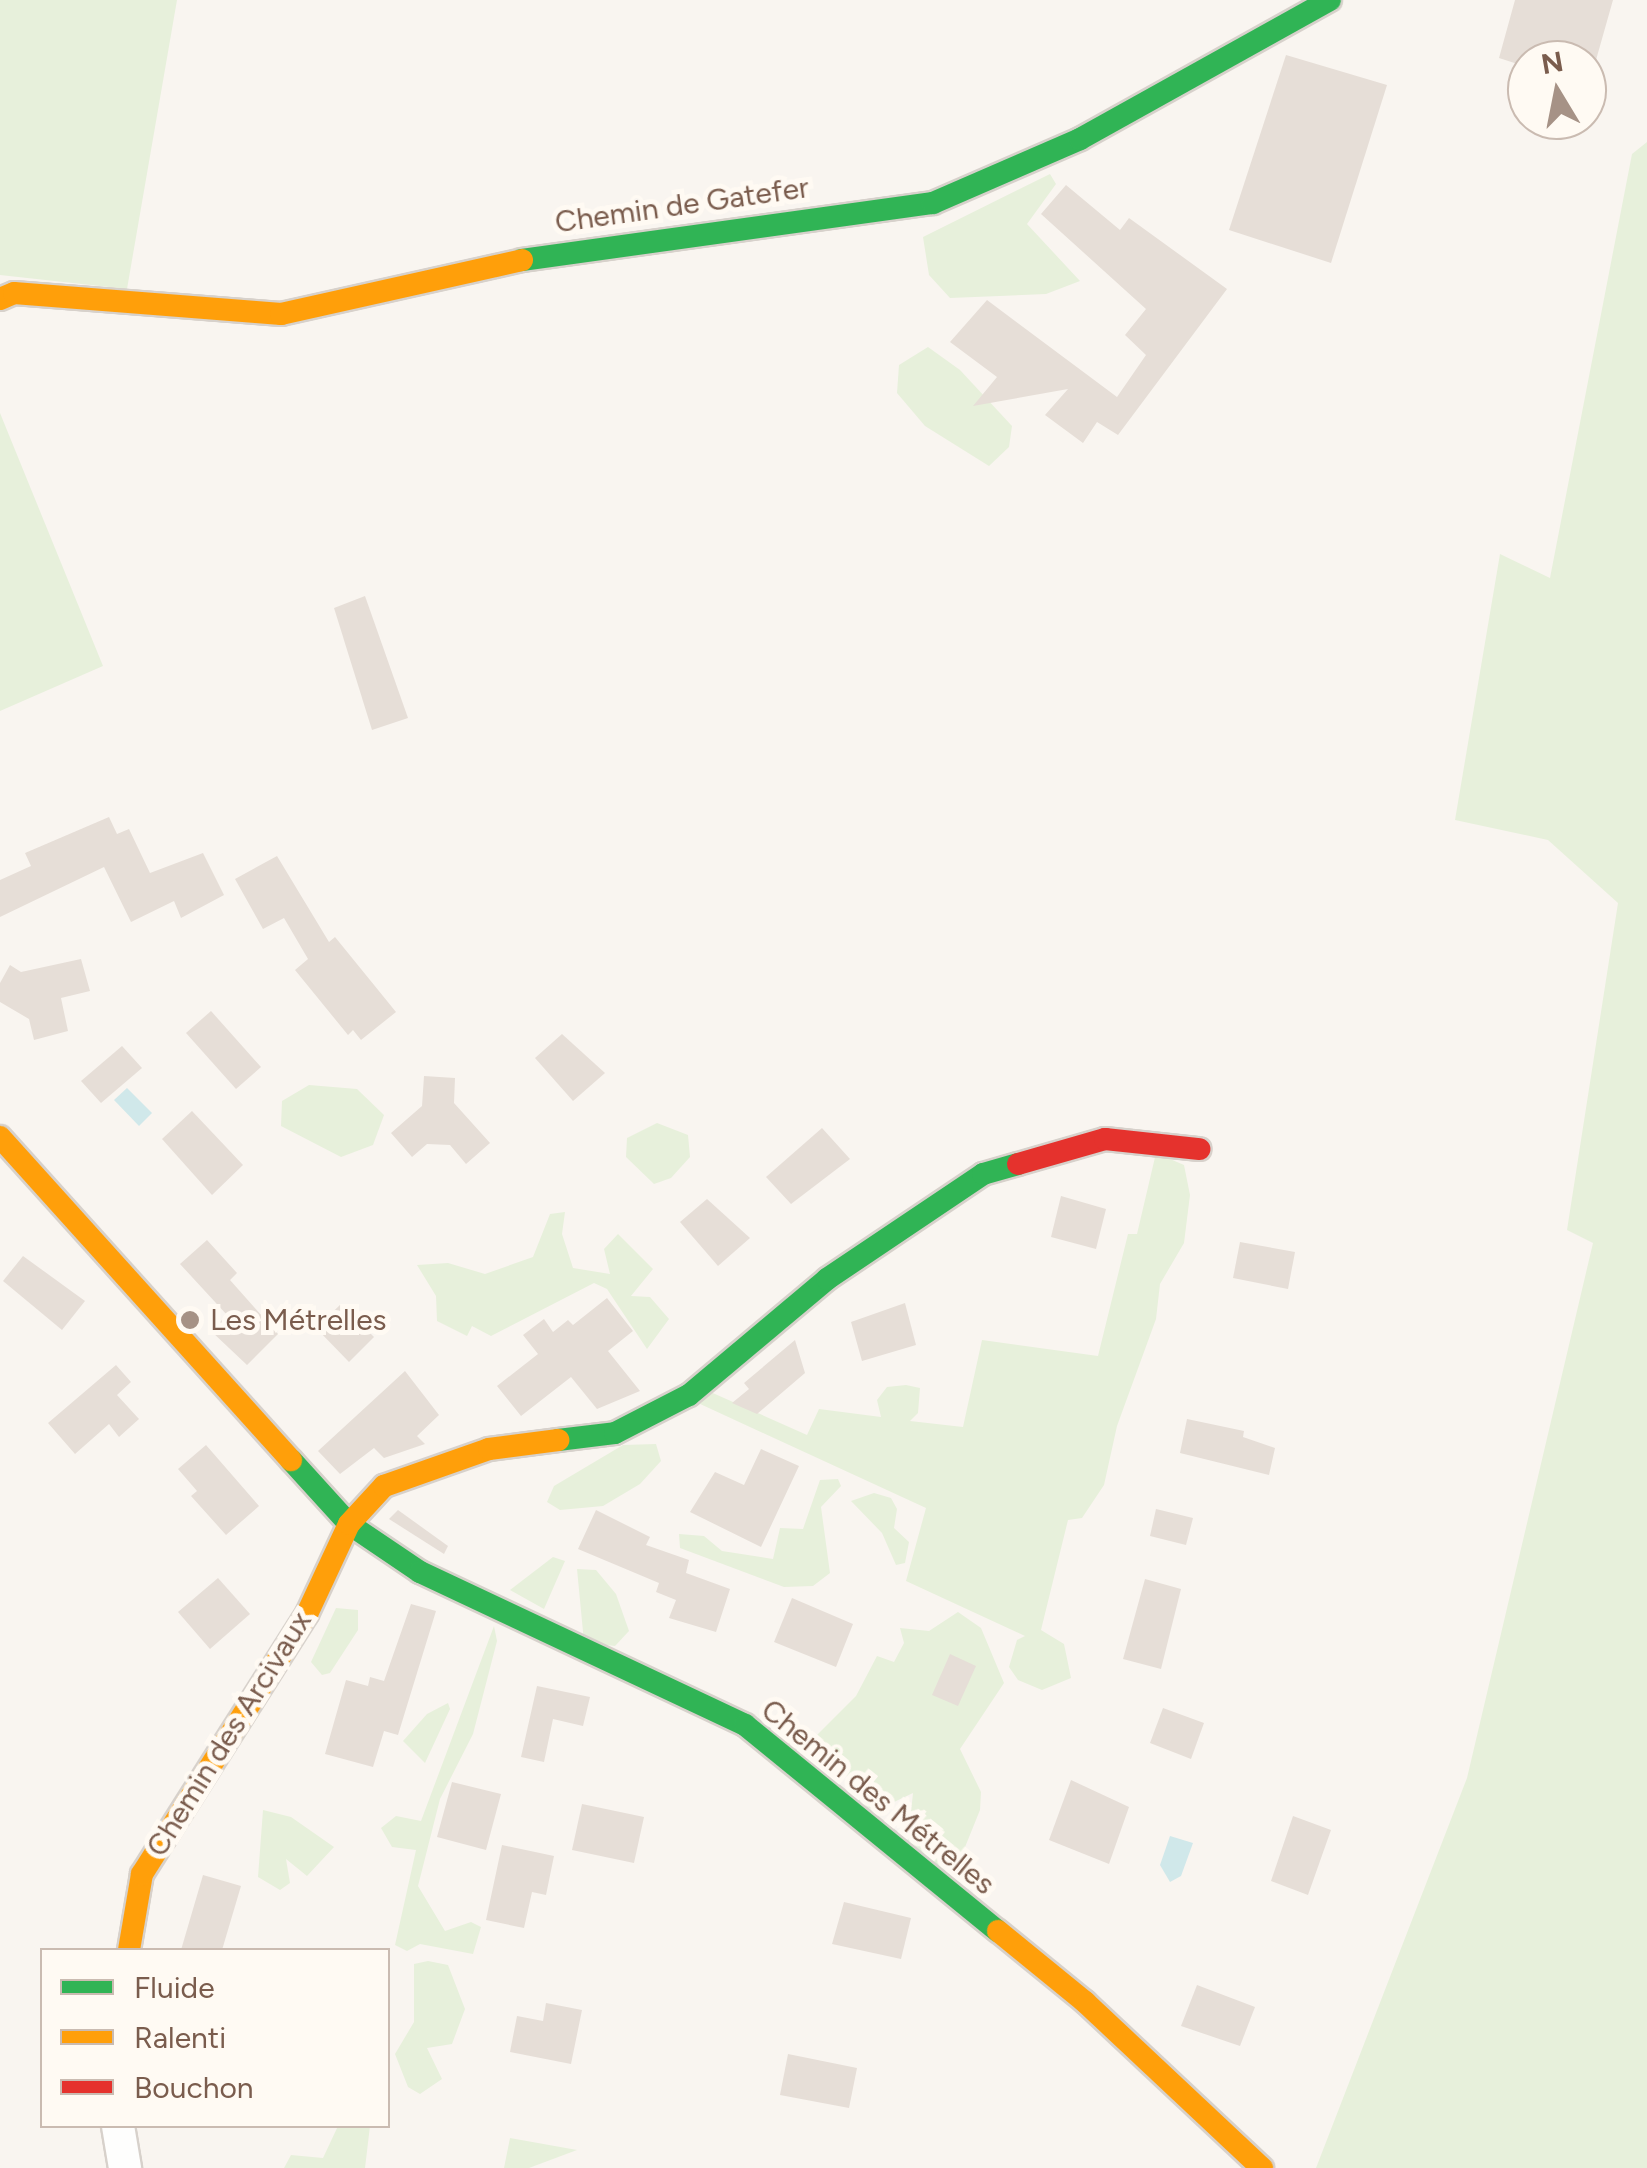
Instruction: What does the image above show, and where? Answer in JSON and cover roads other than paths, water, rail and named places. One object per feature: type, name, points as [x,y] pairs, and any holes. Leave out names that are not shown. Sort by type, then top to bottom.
[{"type":"street","name":"Chemin de Gatefer","points":[[0,299],[14,294],[281,314],[579,246],[933,202],[1080,139],[1330,0]]},
{"type":"street","name":"Chemin des Métrelles","points":[[0,1137],[350,1524],[420,1572],[745,1725],[1084,2002],[1262,2168]]},
{"type":"street","name":"Chemin des Arcivaux","points":[[129,1948],[142,1874],[175,1813],[307,1614],[350,1524],[384,1486],[489,1449],[615,1433],[689,1395],[827,1279],[983,1174],[1105,1139],[1199,1148]]},
{"type":"street","points":[[118,2128],[125,2168]]},
{"type":"water","points":[[127,1088],[152,1113],[139,1126],[114,1100]]},
{"type":"water","points":[[1170,1836],[1193,1843],[1181,1876],[1170,1882],[1160,1865]]},
{"type":"place","name":"Les Métrelles","points":[[190,1320]]}]
